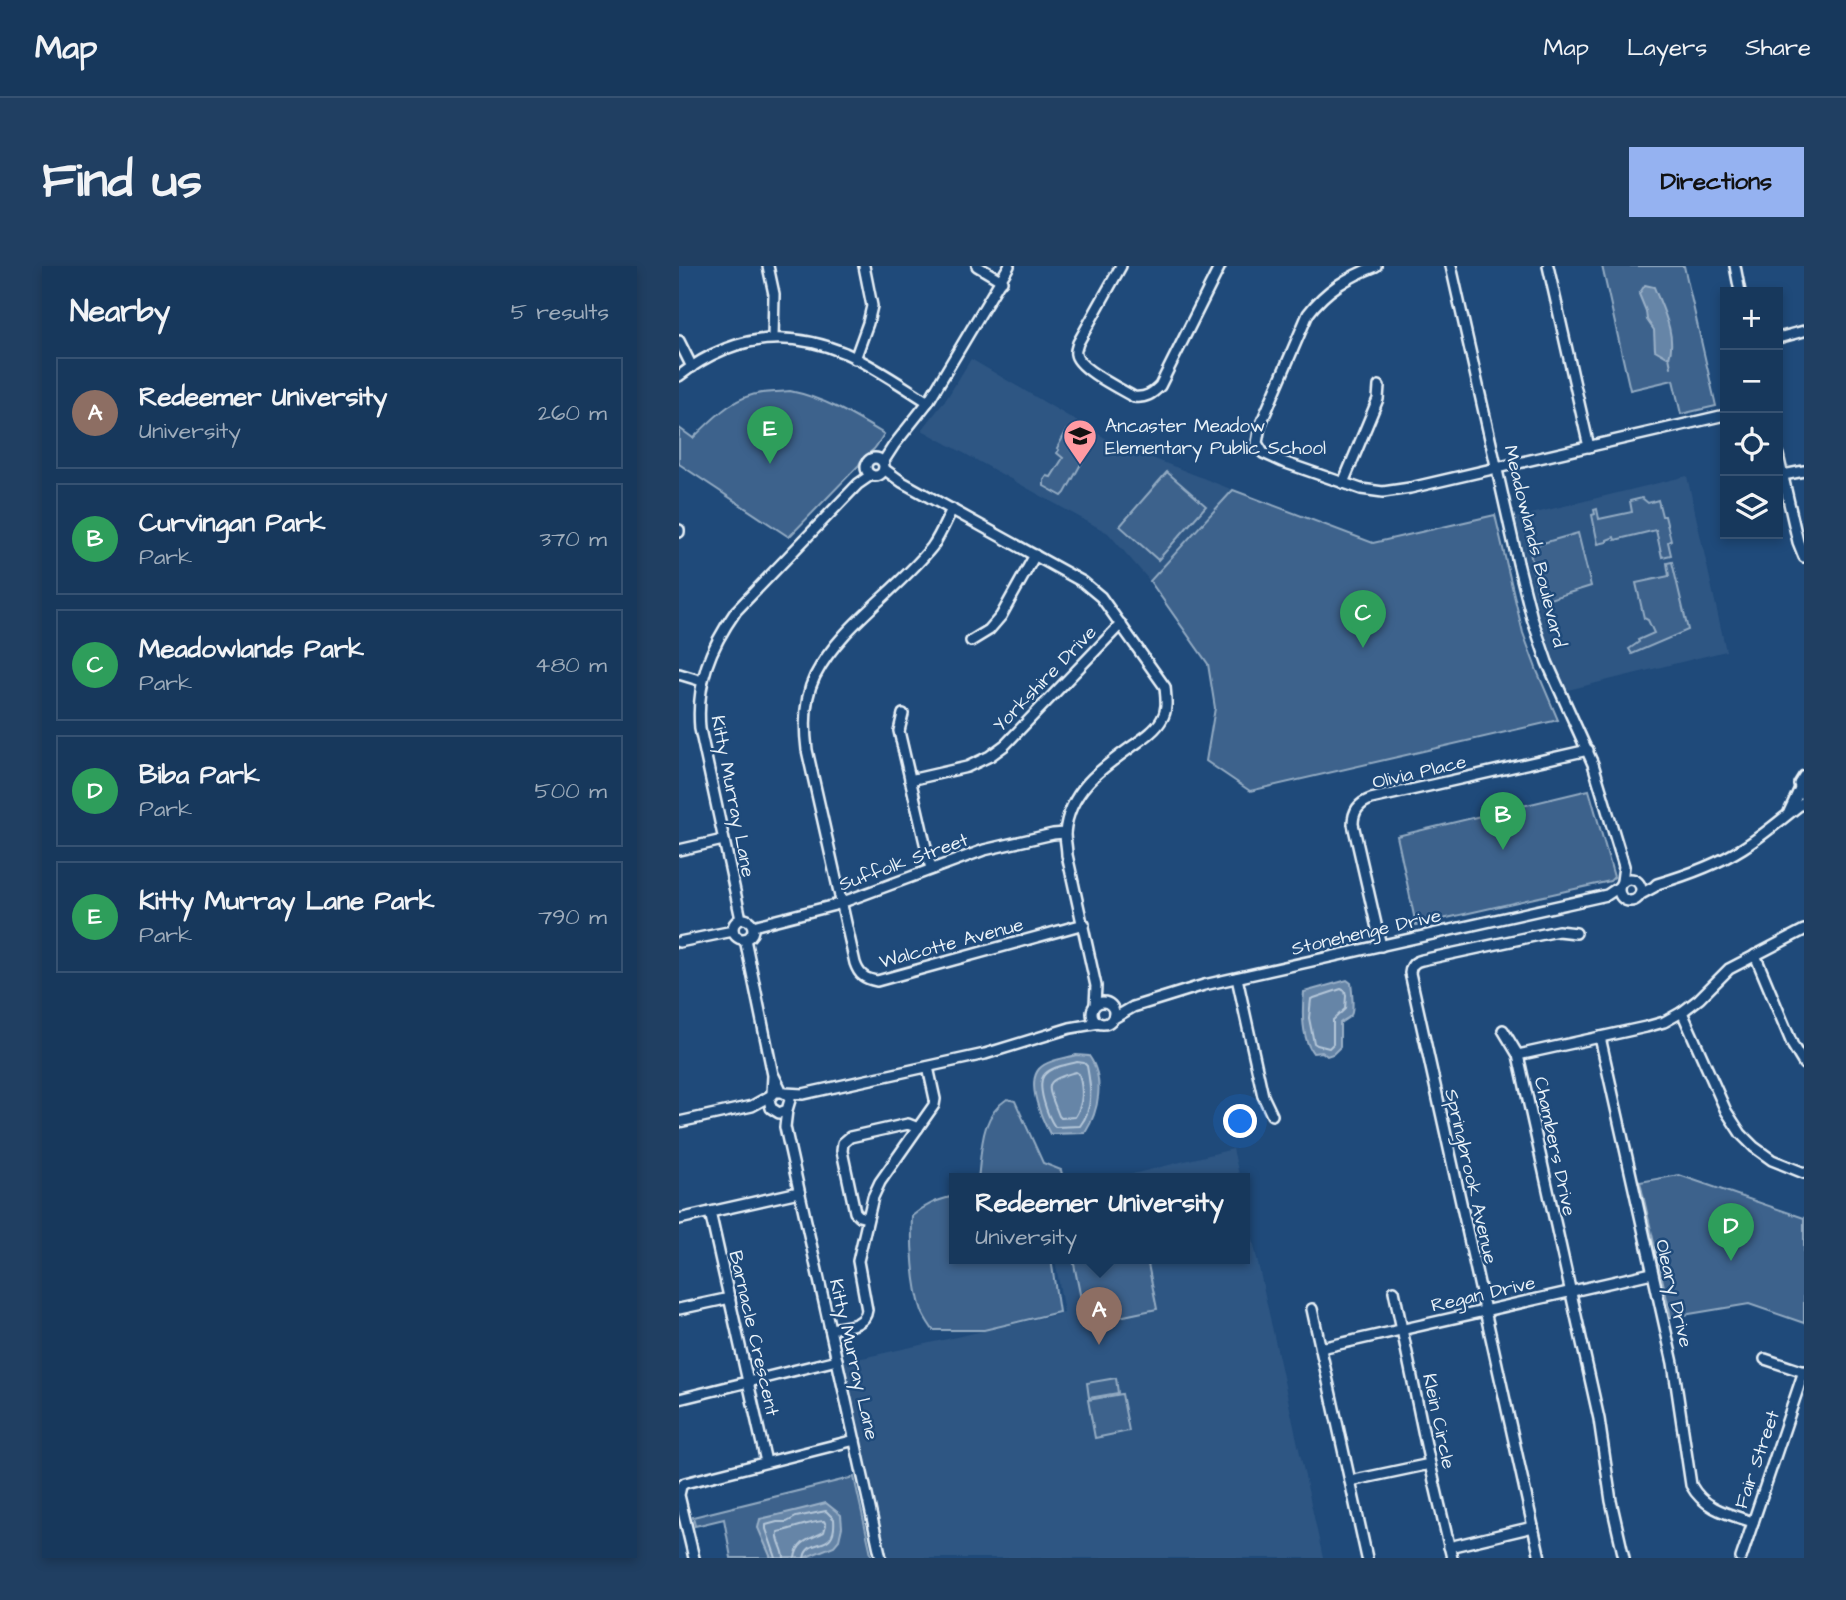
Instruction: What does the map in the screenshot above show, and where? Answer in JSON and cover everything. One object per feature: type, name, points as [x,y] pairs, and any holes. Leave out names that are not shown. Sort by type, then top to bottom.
[{"type":"street","points":[[768,266],[773,295],[773,338]]},
{"type":"street","points":[[855,359],[872,306],[864,266]]},
{"type":"street","points":[[977,266],[1002,281]]},
{"type":"street","name":"Kitty Murray Lane","points":[[741,919],[700,729],[702,681],[709,656],[736,611],[858,484],[877,468],[928,402],[1009,266]]},
{"type":"street","points":[[1121,266],[1078,343],[1076,355],[1089,370],[1135,397],[1142,398],[1160,386],[1220,266]]},
{"type":"street","points":[[1376,266],[1355,274],[1332,288],[1308,314],[1257,434],[1257,443],[1263,453],[1361,489],[1383,492],[1720,416]]},
{"type":"street","name":"Meadowlands Boulevard","points":[[1451,266],[1518,563],[1538,637],[1588,750],[1624,866],[1636,880]]},
{"type":"street","points":[[1548,266],[1589,447]]},
{"type":"street","points":[[1735,266],[1739,287]]},
{"type":"street","points":[[1783,337],[1804,331]]},
{"type":"street","points":[[679,376],[714,353],[743,343],[773,338],[829,347],[855,359],[928,402]]},
{"type":"street","points":[[679,341],[691,367]]},
{"type":"street","points":[[1343,483],[1378,399],[1379,386]]},
{"type":"street","points":[[877,468],[1083,582],[1101,597],[1165,687],[1165,712],[1156,728],[1096,772],[1088,781],[1080,791],[1065,833],[1067,855],[1096,986],[1093,1018],[1099,1023]]},
{"type":"street","points":[[1804,471],[1783,475],[1804,557]]},
{"type":"street","name":"Walcotte Avenue","points":[[952,509],[934,544],[826,657],[814,678],[807,704],[804,730],[807,750],[857,970],[865,979],[877,981],[1084,924]]},
{"type":"street","points":[[971,640],[989,630],[1001,617],[1035,555]]},
{"type":"street","name":"Yorkshire Drive","points":[[910,780],[967,767],[997,751],[1121,624]]},
{"type":"street","points":[[679,674],[702,681]]},
{"type":"street","points":[[903,714],[899,731],[931,869]]},
{"type":"street","name":"Olivia Place","points":[[1381,946],[1353,824],[1357,807],[1371,799],[1588,750]]},
{"type":"street","points":[[1789,812],[1802,791],[1800,781],[1804,776]]},
{"type":"street","points":[[1657,884],[1636,880],[1621,884],[1620,895],[1633,901],[1657,884],[1724,859],[1753,842],[1804,802]]},
{"type":"street","name":"Suffolk Street","points":[[753,926],[842,902],[984,850],[1065,833]]},
{"type":"street","points":[[679,850],[723,840]]},
{"type":"street","name":"Meadowlands Boulevard","points":[[1621,884],[1624,866]]},
{"type":"street","points":[[1636,880],[1641,894]]},
{"type":"street","name":"Stonehenge Drive","points":[[1607,895],[1621,884]]},
{"type":"street","name":"Stonehenge Drive","points":[[1114,1018],[1133,1007],[1189,989],[1607,895],[1622,898]]},
{"type":"street","points":[[741,919],[747,920],[753,926],[750,936],[745,939],[739,938],[733,930],[736,922],[741,919]]},
{"type":"street","points":[[679,942],[733,930]]},
{"type":"street","name":"Chambers Drive","points":[[1623,1558],[1611,1501],[1600,1423],[1518,1055],[1655,1025],[1682,1012],[1729,969],[1804,930]]},
{"type":"street","name":"Springbrook Avenue","points":[[1540,1558],[1410,974],[1411,967],[1422,960],[1558,931],[1576,933]]},
{"type":"street","points":[[745,939],[777,1094]]},
{"type":"street","points":[[1755,955],[1793,1046],[1804,1063]]},
{"type":"street","points":[[1237,978],[1263,1096],[1272,1115]]},
{"type":"street","points":[[679,1122],[752,1106],[777,1094],[803,1094],[1008,1048],[1070,1028],[1106,1024],[1114,1018],[1115,1011],[1096,986]]},
{"type":"street","points":[[1070,1028],[1100,1002],[1109,1003]]},
{"type":"street","name":"Stonehenge Drive","points":[[1109,1003],[1133,1007]]},
{"type":"street","points":[[1682,1012],[1727,1111],[1741,1133],[1772,1160],[1804,1173]]},
{"type":"street","points":[[1503,1030],[1518,1055]]},
{"type":"street","name":"Oleary Drive","points":[[1600,1037],[1677,1383],[1691,1485],[1709,1506],[1753,1522]]},
{"type":"street","points":[[830,1329],[860,1323],[867,1316],[858,1261],[867,1218],[880,1182],[932,1108],[935,1099],[928,1067]]},
{"type":"street","points":[[777,1094],[790,1097],[789,1108]]},
{"type":"street","points":[[774,1111],[769,1102],[777,1094]]},
{"type":"street","points":[[752,1106],[782,1113],[803,1094]]},
{"type":"street","name":"Kitty Murray Lane","points":[[785,1127],[789,1108]]},
{"type":"street","name":"Kitty Murray Lane","points":[[774,1111],[785,1127],[881,1558]]},
{"type":"street","points":[[867,1218],[855,1212],[842,1151],[843,1143],[850,1137],[908,1124],[918,1128]]},
{"type":"street","points":[[679,1219],[799,1192]]},
{"type":"street","name":"Barnacle Crescent","points":[[710,1212],[766,1462]]},
{"type":"street","name":"Regan Drive","points":[[1321,1348],[1652,1273]]},
{"type":"street","name":"Klein Circle","points":[[1394,1291],[1452,1558]]},
{"type":"street","points":[[679,1309],[730,1298]]},
{"type":"street","points":[[1312,1309],[1367,1558]]},
{"type":"street","points":[[1765,1359],[1804,1371]]},
{"type":"street","points":[[679,1399],[837,1360]]},
{"type":"street","name":"Fair Street","points":[[1741,1558],[1804,1371]]},
{"type":"street","points":[[694,1558],[680,1495],[681,1486],[691,1481],[855,1440]]},
{"type":"street","points":[[1350,1482],[1430,1464]]},
{"type":"street","points":[[1449,1547],[1533,1527]]},
{"type":"shaded area","points":[[1602,266],[1684,266],[1716,406],[1681,414],[1673,380],[1630,390]]},
{"type":"shaded area","name":"Ancaster Meadow Elementary Public School","points":[[971,359],[1112,442],[1233,490],[1150,581],[1108,533],[922,430],[947,398]]},
{"type":"shaded area","points":[[790,391],[827,403],[884,434],[874,449],[789,537],[679,464],[679,428],[693,438],[724,410],[742,399],[762,393]]},
{"type":"shaded area","points":[[1071,429],[1093,442],[1062,496],[1044,486],[1044,480],[1047,476],[1051,477],[1063,458],[1057,453],[1057,448],[1067,430]]},
{"type":"shaded area","points":[[1167,472],[1206,506],[1158,560],[1120,526]]},
{"type":"shaded area","points":[[1687,476],[1726,651],[1568,690],[1547,644],[1515,518]]},
{"type":"shaded area","points":[[1233,490],[1373,543],[1495,515],[1523,633],[1558,720],[1250,791],[1206,761],[1215,708],[1208,664],[1150,581]]},
{"type":"shaded area","points":[[1642,498],[1648,503],[1658,500],[1671,540],[1668,542],[1671,555],[1662,557],[1656,530],[1615,540],[1614,537],[1598,544],[1592,515],[1595,514],[1594,510],[1597,509],[1599,519],[1632,512],[1630,501]]},
{"type":"shaded area","points":[[1578,533],[1591,586],[1540,602],[1529,547]]},
{"type":"shaded area","points":[[1672,562],[1688,630],[1632,654],[1629,649],[1639,642],[1638,640],[1654,633],[1648,620],[1644,618],[1636,583],[1669,576],[1667,563]]},
{"type":"shaded area","points":[[1589,790],[1614,877],[1610,881],[1416,925],[1397,836]]},
{"type":"shaded area","points":[[1007,1099],[1015,1101],[1043,1163],[1061,1170],[1062,1173],[979,1173],[987,1124],[998,1106]]},
{"type":"shaded area","points":[[1233,1149],[1239,1173],[1137,1173]]},
{"type":"shaded area","points":[[1679,1175],[1804,1218],[1804,1323],[1749,1304],[1671,1317],[1640,1182]]},
{"type":"shaded area","points":[[949,1197],[949,1264],[1052,1264],[1059,1312],[984,1330],[933,1330],[919,1301],[912,1251],[912,1216]]},
{"type":"shaded area","points":[[1250,1227],[1323,1558],[888,1558],[844,1362],[1064,1313],[1056,1264],[1250,1264]]},
{"type":"shaded area","points":[[1074,1264],[1148,1264],[1157,1309],[1086,1324]]},
{"type":"shaded area","points":[[1116,1378],[1118,1393],[1089,1398],[1087,1383]]},
{"type":"shaded area","points":[[1122,1394],[1129,1431],[1095,1438],[1088,1400]]},
{"type":"shaded area","points":[[854,1477],[872,1558],[731,1558],[724,1519],[695,1526],[693,1517]]},
{"type":"water","points":[[1645,285],[1654,287],[1670,331],[1669,358],[1655,350],[1654,330],[1647,320],[1639,294]]},
{"type":"water","points":[[1347,980],[1351,983],[1352,1013],[1340,1023],[1340,1047],[1327,1056],[1322,1052],[1313,1053],[1304,1032],[1304,992]]},
{"type":"water","points":[[1076,1055],[1089,1056],[1097,1074],[1098,1094],[1094,1115],[1085,1133],[1050,1134],[1037,1101],[1035,1075],[1047,1063]]},
{"type":"water","points":[[826,1503],[841,1515],[842,1527],[839,1540],[834,1546],[804,1558],[771,1558],[758,1528],[760,1519]]},
{"type":"waterway","points":[[1669,357],[1671,367]]},
{"type":"place","name":"Kitty Murray Lane Park","points":[[770,464]]},
{"type":"place","name":"Ancaster Meadow Elementary Public School","points":[[1080,466]]},
{"type":"place","name":"Meadowlands Park","points":[[1363,648]]},
{"type":"place","name":"Curvingan Park","points":[[1503,850]]},
{"type":"place","name":"Biba Park","points":[[1731,1261]]},
{"type":"place","name":"Redeemer University","points":[[1099,1345]]}]
